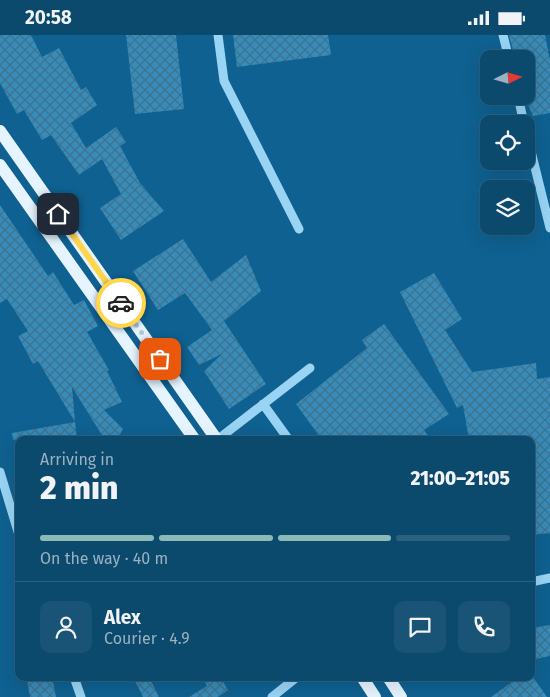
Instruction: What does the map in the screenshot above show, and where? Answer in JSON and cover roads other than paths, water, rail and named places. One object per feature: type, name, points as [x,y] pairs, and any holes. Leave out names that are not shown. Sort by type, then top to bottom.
[{"type":"main road","points":[[0,131],[214,436]]},
{"type":"main road","points":[[0,165],[192,436]]},
{"type":"main road","points":[[365,681],[375,697]]},
{"type":"main road","points":[[391,681],[401,697]]},
{"type":"street","points":[[218,35],[224,81],[299,229]]},
{"type":"street","points":[[503,35],[506,50]]},
{"type":"street","points":[[535,167],[550,228]]},
{"type":"street","points":[[222,436],[310,368]]},
{"type":"street","points":[[263,404],[286,436]]},
{"type":"street","points":[[0,472],[15,522]]},
{"type":"street","points":[[535,581],[550,578]]},
{"type":"street","points":[[76,681],[82,697]]},
{"type":"street","points":[[272,697],[292,681]]}]
